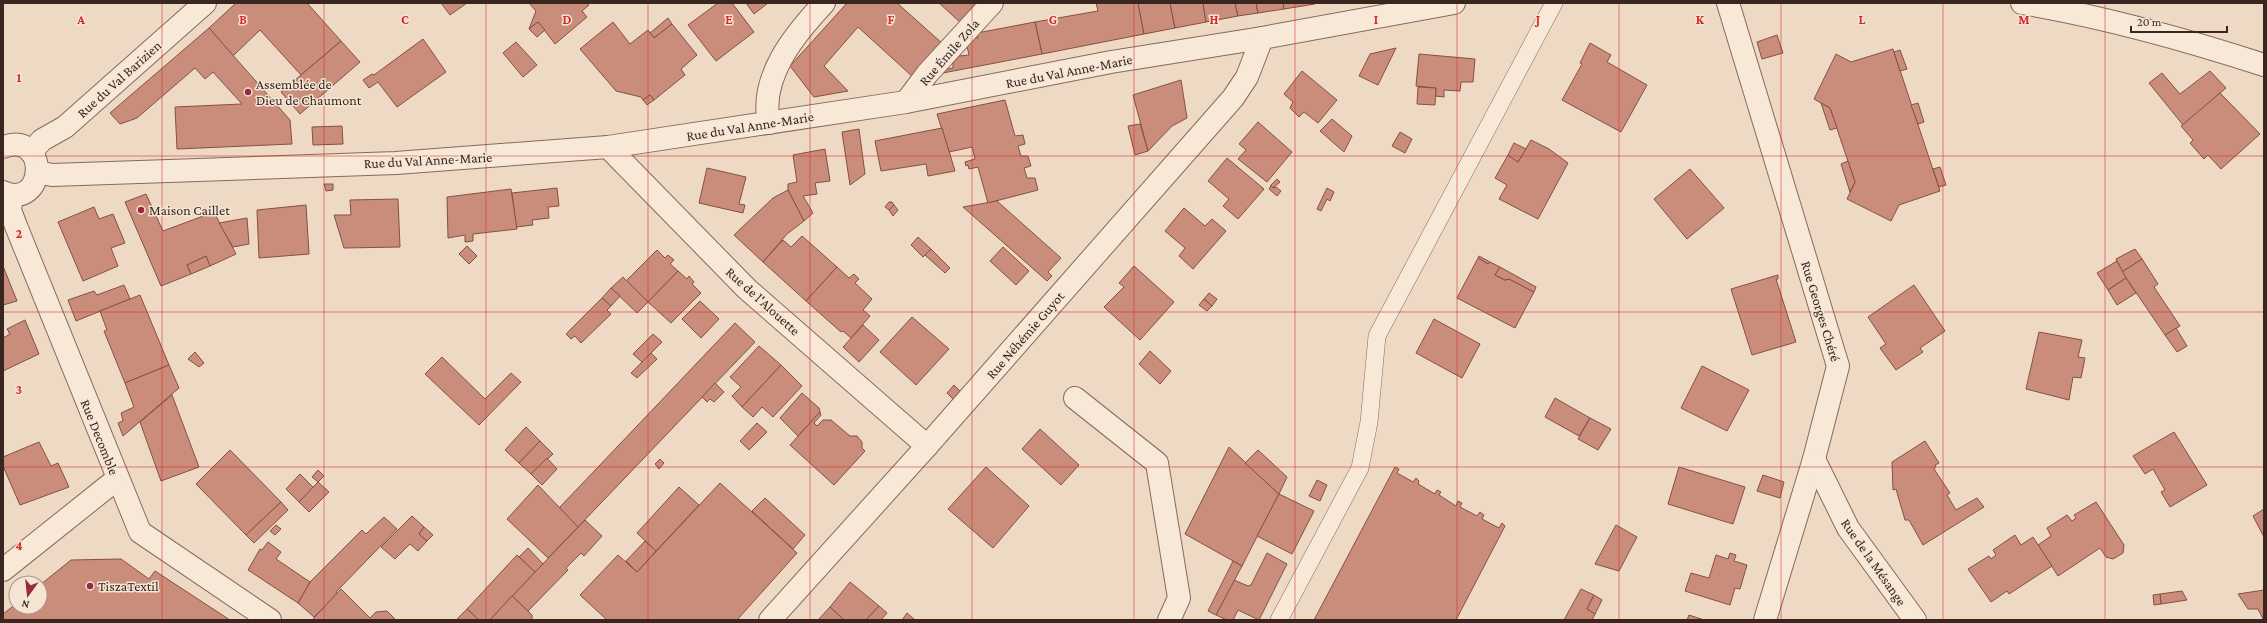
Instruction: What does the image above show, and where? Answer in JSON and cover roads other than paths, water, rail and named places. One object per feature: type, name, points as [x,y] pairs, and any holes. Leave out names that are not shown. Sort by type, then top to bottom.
[{"type":"street","name":"Rue du Val Barizien","points":[[31,152],[42,140],[66,127],[205,3]]},
{"type":"street","points":[[769,123],[766,108],[768,91],[774,74],[796,36],[824,3]]},
{"type":"street","name":"Rue Émile Zola","points":[[906,102],[927,74],[992,3]]},
{"type":"street","name":"Rue du Val Anne-Marie","points":[[38,172],[52,174],[396,163],[608,147],[906,102],[1111,62],[1262,38],[1454,3]]},
{"type":"street","name":"Rue Georges Chéré","points":[[1728,3],[1838,366],[1814,459],[1765,620]]},
{"type":"street","points":[[2022,3],[2107,19],[2181,38],[2264,65]]},
{"type":"street","name":"Rue Néhémie Guyot","points":[[770,620],[927,446],[1233,98],[1247,77],[1262,38]]},
{"type":"street","points":[[3,147],[16,144],[31,152],[36,159],[38,172],[35,183],[29,189],[22,193],[7,194]]},
{"type":"street","name":"Rue de l'Alouette","points":[[608,147],[747,289],[927,446]]},
{"type":"street","name":"Rue Decomble","points":[[7,194],[10,210],[16,226],[117,479],[140,532],[270,620]]},
{"type":"street","points":[[1075,398],[1157,463],[1179,598],[1169,620]]},
{"type":"street","name":"Rue de la Mésange","points":[[1814,459],[1848,528],[1915,620]]},
{"type":"street","points":[[3,570],[117,479]]},
{"type":"lane","points":[[1279,620],[1360,468],[1369,422],[1377,336],[1554,3]]},
{"type":"place","name":"Assemblée de Dieu de Chaumont","points":[[248,92]]},
{"type":"place","name":"Maison Caillet","points":[[141,210]]},
{"type":"place","name":"TiszaTextil","points":[[90,586]]}]
